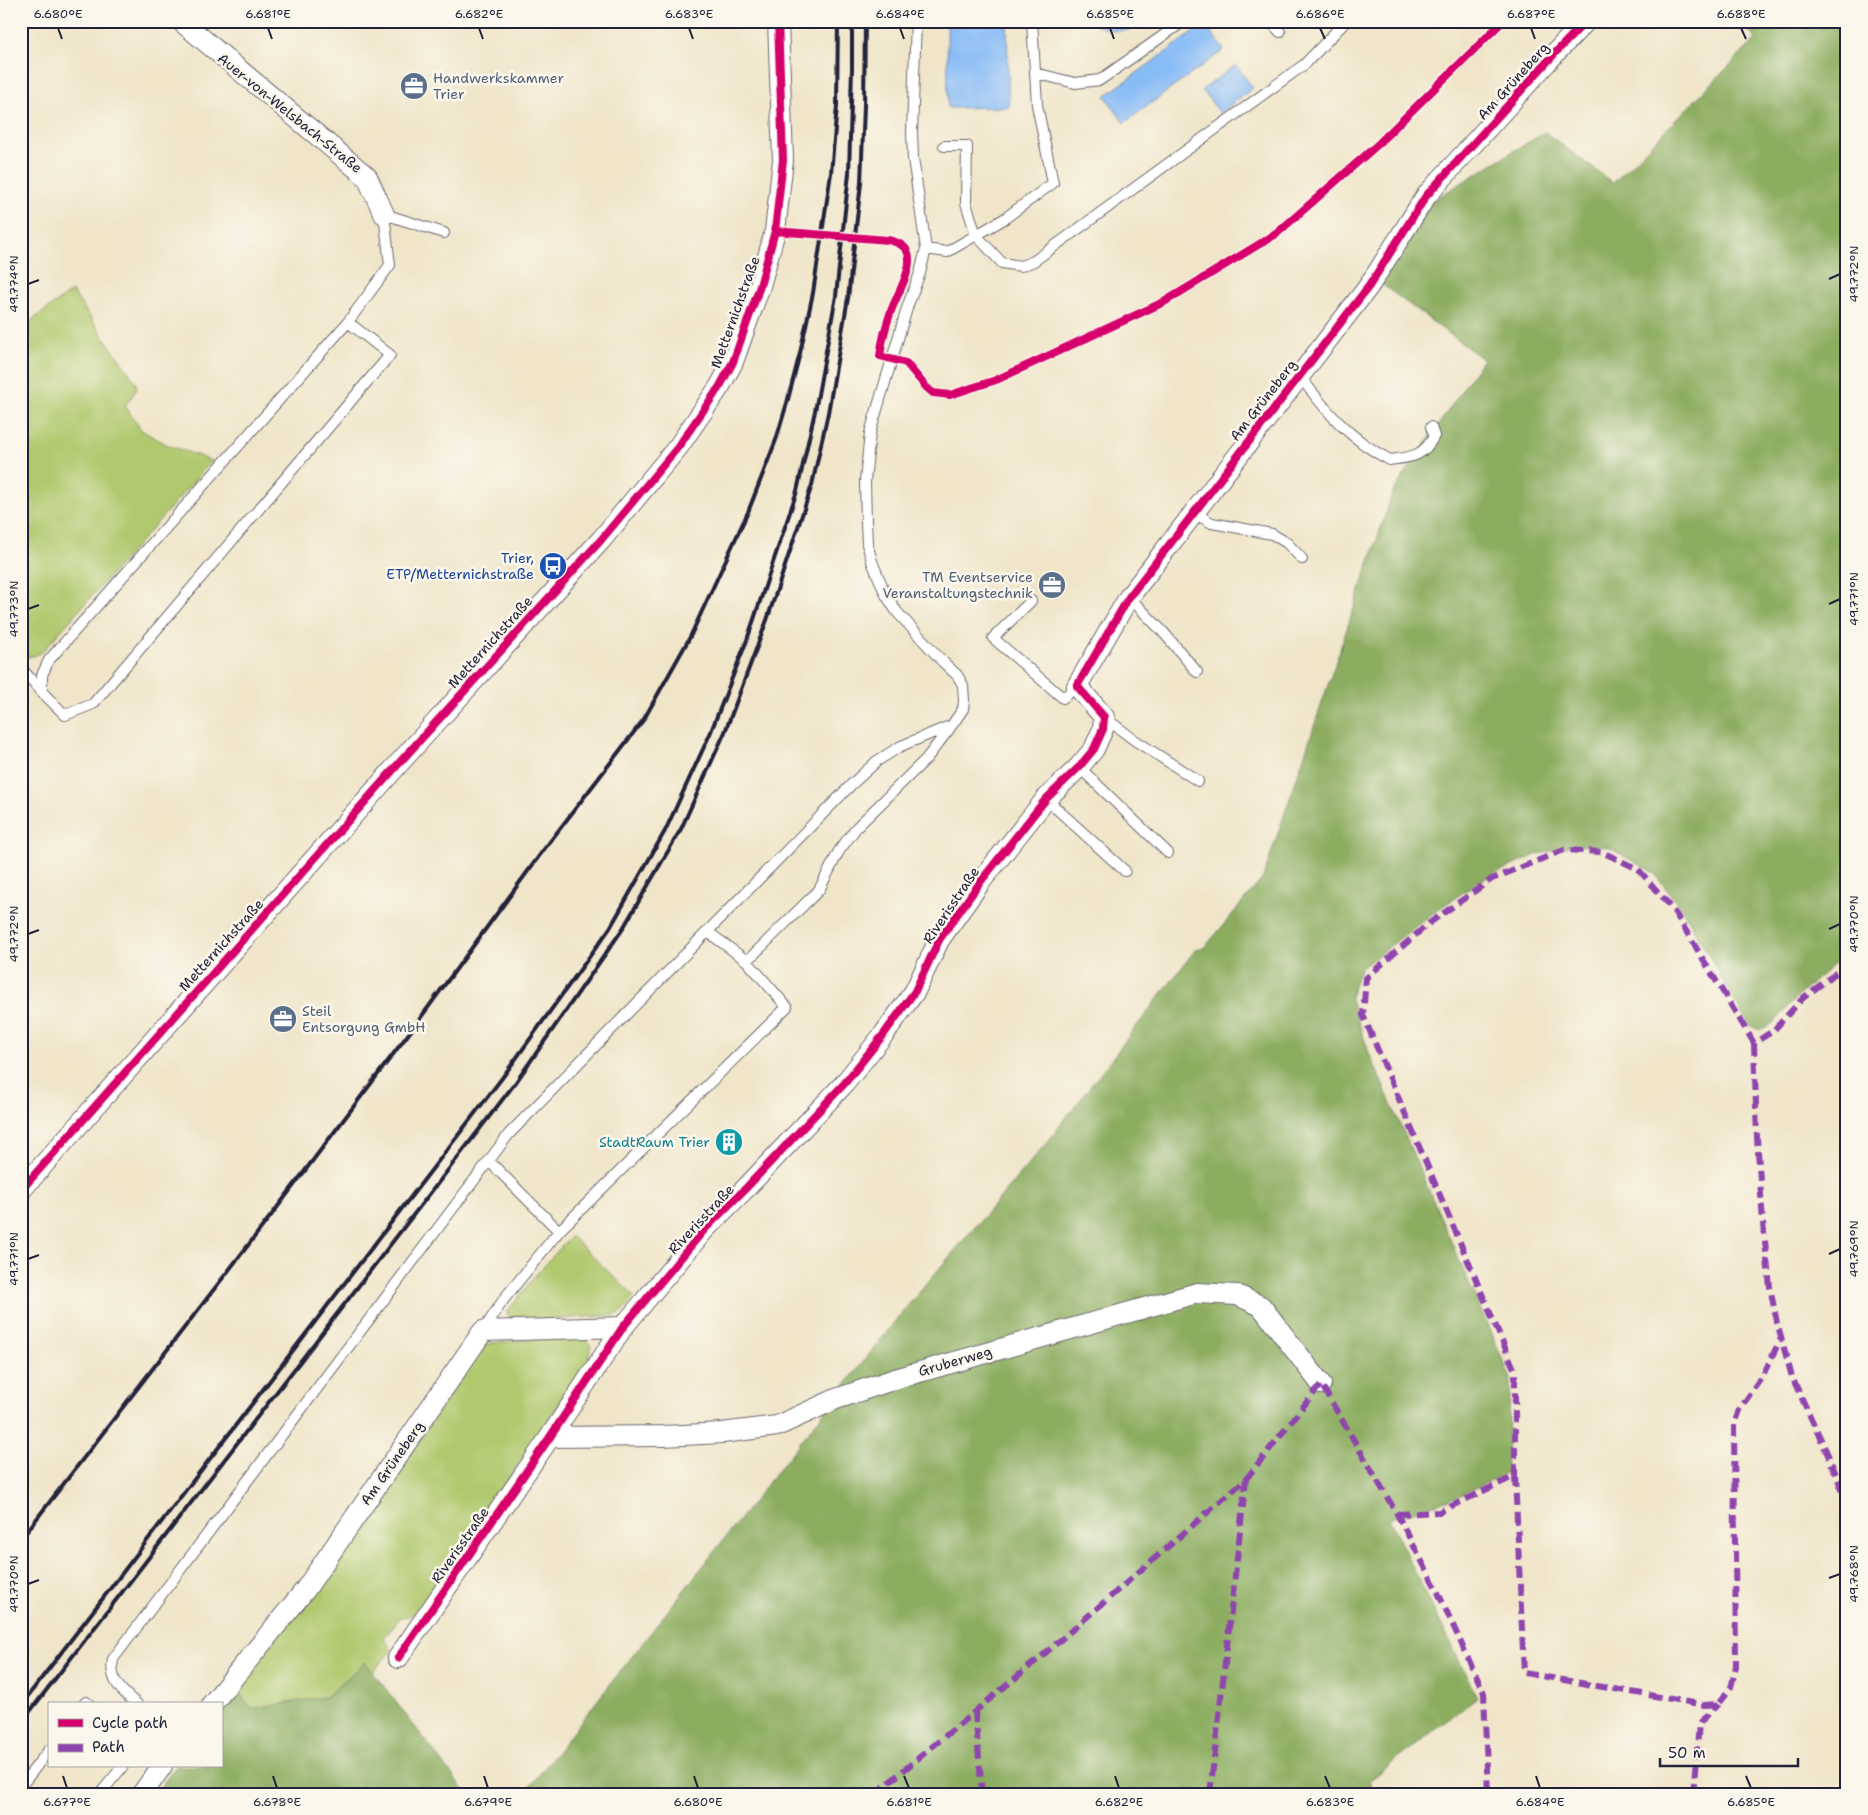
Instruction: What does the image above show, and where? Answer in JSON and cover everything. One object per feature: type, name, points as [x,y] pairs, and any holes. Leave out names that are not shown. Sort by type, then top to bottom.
[{"type":"street","name":"Auer-von-Welsbach-Straße","points":[[181,21],[368,177],[384,214]]},
{"type":"street","name":"Metternichstraße","points":[[21,1190],[401,761],[601,540],[678,447],[720,386],[733,362],[760,286],[775,231],[783,160],[778,21]]},
{"type":"street","name":"Am Grüneberg","points":[[1077,686],[1129,596],[1192,512],[1369,286],[1426,196],[1586,21]]},
{"type":"street","points":[[1041,804],[1079,767],[1094,749],[1102,729],[1104,717],[1077,686]]},
{"type":"street","name":"Riverisstraße","points":[[398,1658],[623,1327],[704,1230],[844,1084],[899,1015],[914,991],[946,930],[1041,804]]},
{"type":"street","name":"Gruberweg","points":[[550,1437],[663,1436],[722,1433],[777,1426],[836,1399],[895,1379],[1197,1293],[1237,1295],[1262,1306],[1321,1384]]},
{"type":"street","points":[[483,1330],[623,1327]]},
{"type":"street","name":"Am Grüneberg","points":[[214,1702],[305,1590],[483,1330]]},
{"type":"street","points":[[142,1794],[161,1768]]},
{"type":"lane","points":[[747,961],[819,890],[839,852],[856,828],[926,759],[963,709],[965,692],[957,675],[897,612],[886,595],[873,564],[868,544],[866,521],[865,481],[870,434],[926,249],[913,158],[912,132],[916,21]]},
{"type":"lane","points":[[926,249],[947,252],[1004,219],[1053,183],[1037,105],[1032,21]]},
{"type":"lane","points":[[1035,73],[1075,83],[1100,80],[1184,21]]},
{"type":"lane","points":[[1270,21],[1280,32]]},
{"type":"lane","points":[[944,146],[967,146],[966,203],[976,235],[1002,262],[1021,266],[1034,261],[1305,64],[1346,21]]},
{"type":"lane","points":[[42,692],[42,675],[49,660],[348,322],[390,265],[384,214],[444,234]]},
{"type":"lane","points":[[21,668],[65,715],[93,704],[390,355],[348,322]]},
{"type":"lane","points":[[1299,375],[1328,411],[1356,440],[1390,460],[1418,456],[1428,447],[1434,436],[1431,427]]},
{"type":"lane","points":[[1192,512],[1212,523],[1272,534],[1287,543],[1302,558]]},
{"type":"lane","points":[[1129,596],[1197,672]]},
{"type":"lane","points":[[1031,601],[993,638],[1063,698],[1077,686]]},
{"type":"lane","points":[[1104,717],[1133,739],[1198,781]]},
{"type":"lane","points":[[135,1702],[114,1681],[111,1667],[113,1659],[509,1134],[852,784],[877,761],[901,746],[952,725]]},
{"type":"lane","points":[[1079,767],[1168,852]]},
{"type":"lane","points":[[1041,804],[1125,872]]},
{"type":"lane","points":[[483,1330],[504,1299],[560,1231],[787,1007],[747,961],[708,932]]},
{"type":"lane","points":[[489,1161],[560,1231]]},
{"type":"lane","points":[[21,1786],[48,1751]]},
{"type":"lane","points":[[100,1794],[121,1768]]},
{"type":"green space","points":[[1739,21],[1847,21],[1847,952],[1797,997],[1774,1023],[1759,1030],[1748,1024],[1682,909],[1654,873],[1608,847],[1573,845],[1536,855],[1481,880],[1436,911],[1360,969],[1350,997],[1369,1053],[1511,1379],[1506,1474],[1456,1497],[1389,1519],[1477,1697],[1369,1781],[1373,1794],[524,1794],[904,1310],[1049,1140],[1196,949],[1205,947],[1263,878],[1393,492],[1483,359],[1380,283],[1430,202],[1545,132],[1613,183],[1756,39]]},
{"type":"green space","points":[[72,291],[136,383],[137,389],[125,406],[141,430],[166,444],[212,461],[42,652],[37,655],[24,657],[21,656],[21,328]]},
{"type":"green space","points":[[571,1236],[634,1296],[622,1311],[616,1315],[513,1322],[510,1320],[507,1312],[535,1276]]},
{"type":"green space","points":[[573,1336],[584,1339],[590,1344],[591,1351],[587,1362],[418,1613],[399,1619],[384,1638],[392,1650],[373,1672],[365,1662],[326,1697],[251,1709],[236,1688],[325,1577],[393,1480],[482,1346],[492,1343]]},
{"type":"green space","points":[[365,1662],[467,1794],[155,1794],[174,1768],[222,1768],[222,1706],[236,1688],[251,1709],[326,1697]]},
{"type":"water","points":[[947,21],[1007,21],[1009,107],[948,108]]},
{"type":"water","points":[[1090,21],[1147,21],[1133,29],[1118,31],[1104,28]]},
{"type":"water","points":[[1205,24],[1224,50],[1124,123],[1105,96]]},
{"type":"water","points":[[1236,65],[1253,88],[1220,113],[1202,90]]},
{"type":"railway","points":[[21,1539],[273,1213],[416,1024],[542,852],[644,719],[690,637],[748,512],[776,440],[800,353],[813,293],[831,173],[837,106],[838,21]]},
{"type":"railway","points":[[21,1705],[502,1078],[610,928],[665,831],[710,734],[747,640],[797,491],[815,411],[836,296],[849,173],[852,21]]},
{"type":"railway","points":[[21,1723],[516,1082],[622,930],[681,829],[725,732],[767,620],[812,485],[828,413],[848,298],[861,183],[865,21]]},
{"type":"marked path","points":[[1397,1514],[1439,1512],[1515,1476],[1515,1371],[1363,1015],[1366,978],[1428,924],[1492,879],[1564,850],[1602,852],[1638,869],[1672,908],[1754,1043],[1773,1031],[1803,998],[1840,970],[1847,967]]},
{"type":"marked path","points":[[1754,1043],[1757,1137],[1763,1223],[1770,1287],[1777,1323],[1792,1377],[1829,1457],[1847,1502]]},
{"type":"marked path","points":[[1515,1476],[1524,1673],[1705,1705],[1718,1704],[1731,1687],[1736,1667],[1734,1425],[1739,1410],[1762,1377],[1781,1338]]},
{"type":"marked path","points":[[875,1794],[1042,1656],[1246,1479],[1321,1384],[1397,1514],[1436,1588],[1484,1693],[1488,1794]]},
{"type":"marked path","points":[[1210,1794],[1246,1479]]},
{"type":"marked path","points":[[1693,1794],[1699,1724],[1718,1704]]},
{"type":"marked path","points":[[975,1711],[982,1794]]},
{"type":"cycle path","points":[[21,1190],[401,761],[601,540],[678,447],[720,386],[733,362],[760,286],[775,231],[783,160],[778,21]]},
{"type":"cycle path","points":[[775,231],[888,240],[896,242],[905,248],[909,255],[909,265],[889,316],[880,356],[906,363],[933,393],[950,395],[996,380],[1164,302],[1276,234],[1376,146],[1503,21]]},
{"type":"cycle path","points":[[398,1658],[623,1327],[704,1230],[844,1084],[915,991],[939,940],[981,881],[1046,799],[1079,767],[1094,749],[1103,729],[1104,717],[1077,686],[1129,597],[1369,286],[1426,196],[1586,21]]},
{"type":"place","name":"Handwerkskammer Trier","points":[[414,86]]},
{"type":"place","name":"Trier, ETP/Metternichstraße","points":[[553,566]]},
{"type":"place","name":"TM Eventservice Veranstaltungstechnik","points":[[1052,585]]},
{"type":"place","name":"Steil Entsorgung GmbH","points":[[283,1019]]},
{"type":"place","name":"StadtRaum Trier","points":[[729,1142]]}]
